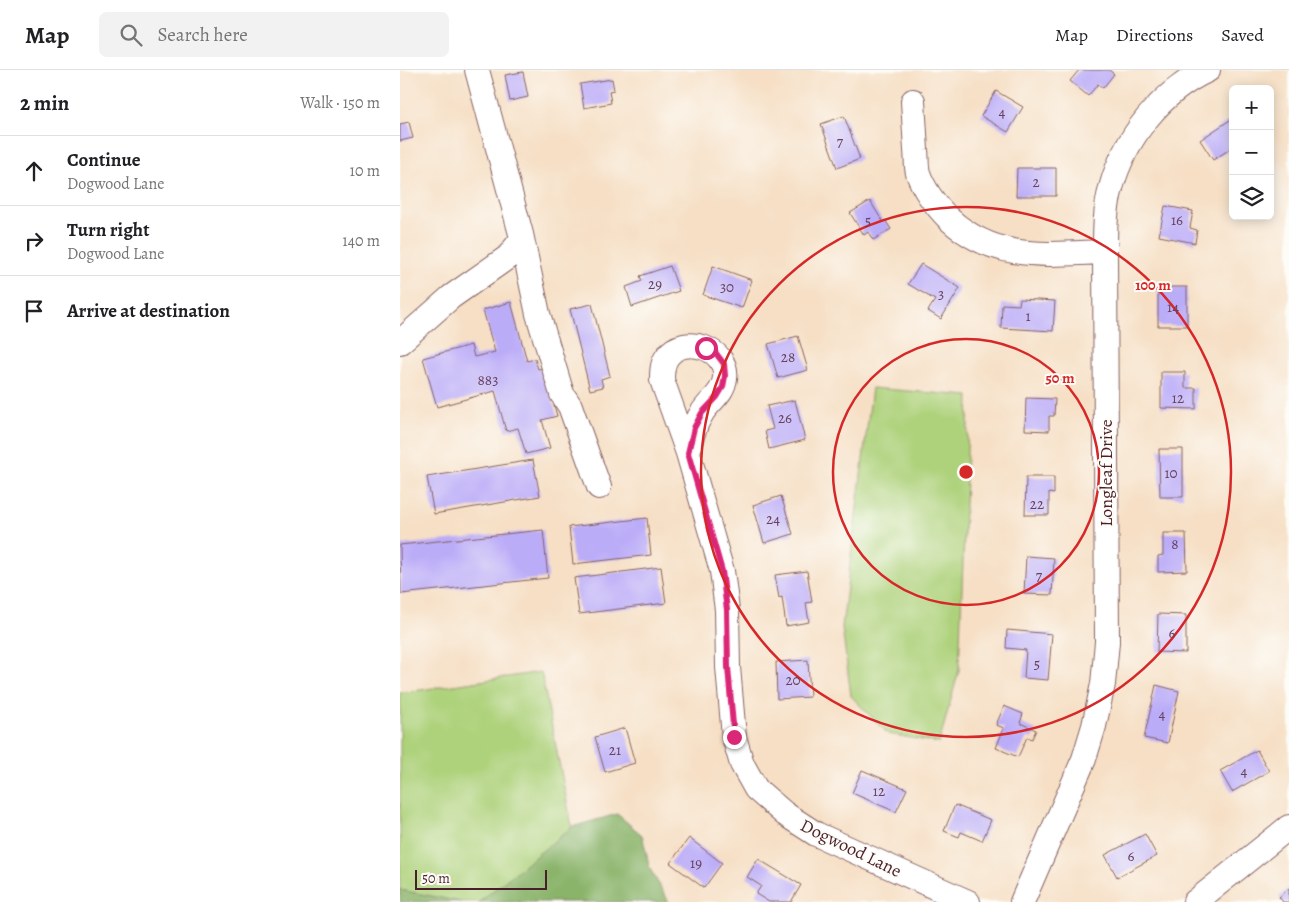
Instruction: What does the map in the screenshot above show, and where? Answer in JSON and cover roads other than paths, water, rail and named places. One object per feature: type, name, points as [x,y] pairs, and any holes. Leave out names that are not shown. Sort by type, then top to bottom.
[{"type":"street","points":[[477,70],[522,239],[538,314],[562,394],[570,406],[599,487]]},
{"type":"street","name":"Longleaf Drive","points":[[1022,902],[1084,760],[1103,684],[1107,642],[1105,252],[1106,216],[1111,188],[1120,161],[1136,133],[1154,110],[1175,90],[1208,70]]},
{"type":"street","points":[[913,101],[918,172],[929,194],[942,212],[960,229],[979,240],[1006,251],[1030,254],[1105,252]]},
{"type":"street","points":[[400,342],[450,297],[508,257],[522,239]]},
{"type":"street","name":"Dogwood Lane","points":[[688,453],[722,571],[727,610],[728,667],[734,737],[742,764],[756,788],[785,814],[816,834],[968,902]]},
{"type":"street","points":[[1196,902],[1289,827]]}]
